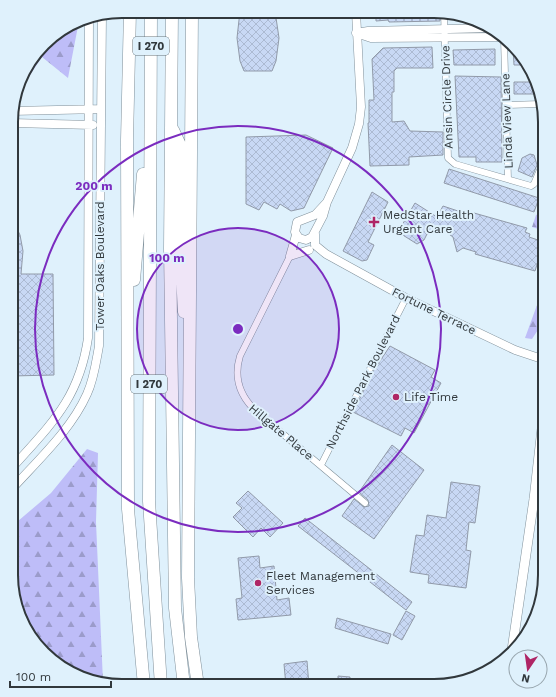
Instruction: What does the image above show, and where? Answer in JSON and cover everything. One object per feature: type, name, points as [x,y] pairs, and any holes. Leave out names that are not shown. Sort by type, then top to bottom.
[{"type":"highway","name":"I 270","points":[[130,18],[127,140],[128,509],[143,679]]},
{"type":"highway","name":"I 270","points":[[151,18],[149,501],[161,679]]},
{"type":"highway","name":"I 270","points":[[172,18],[170,248],[175,608],[183,679]]},
{"type":"highway","points":[[192,18],[191,377],[188,485],[188,578],[192,637],[197,679]]},
{"type":"highway","points":[[192,31],[196,18]]},
{"type":"highway","points":[[128,363],[150,82]]},
{"type":"highway","points":[[171,126],[180,145],[181,256],[184,327],[191,377]]},
{"type":"main road","points":[[513,643],[538,464]]},
{"type":"street","points":[[299,237],[309,239],[315,232],[352,148],[359,124],[361,107],[356,18]]},
{"type":"street","name":"Ansin Circle Drive","points":[[444,19],[448,158],[455,164],[531,186],[534,184],[538,175]]},
{"type":"street","name":"Tower Oaks Boulevard","points":[[18,482],[61,434],[79,409],[94,375],[100,346],[100,126],[102,20]]},
{"type":"street","name":"Tower Oaks Boulevard","points":[[18,461],[60,413],[72,395],[87,349],[89,24]]},
{"type":"street","points":[[356,33],[368,30],[478,28]]},
{"type":"street","points":[[356,33],[371,38],[495,38]]},
{"type":"street","name":"Linda View Lane","points":[[503,44],[508,179]]},
{"type":"street","points":[[506,105],[536,104]]},
{"type":"street","points":[[19,111],[101,109]]},
{"type":"street","points":[[18,123],[100,126]]},
{"type":"street","points":[[290,256],[309,250],[299,237],[296,225],[300,220],[315,215],[327,202]]},
{"type":"street","points":[[306,219],[314,224],[315,232]]},
{"type":"street","name":"Fortune Terrace","points":[[315,232],[315,245],[326,254],[406,298],[515,350],[538,358]]},
{"type":"street","points":[[290,256],[299,237]]},
{"type":"street","name":"Fortune Terrace","points":[[309,250],[326,254]]},
{"type":"street","name":"Hillgate Place","points":[[290,256],[240,356],[236,368],[242,392],[247,402],[365,503]]},
{"type":"street","name":"Northside Park Boulevard","points":[[321,465],[406,298]]},
{"type":"street","points":[[534,499],[538,500]]},
{"type":"green space","points":[[78,28],[68,78],[42,57],[28,78],[44,53],[59,39]]},
{"type":"green space","points":[[538,214],[538,229],[532,227],[536,215]]},
{"type":"green space","points":[[538,302],[538,330],[532,339],[525,338]]},
{"type":"green space","points":[[87,449],[98,453],[96,522],[103,677],[82,671],[70,665],[48,649],[32,627],[22,602],[18,575],[18,521],[51,493]]},
{"type":"building","points":[[239,18],[276,18],[279,38],[276,61],[272,71],[244,71],[240,61],[237,38]]},
{"type":"building","points":[[376,18],[440,18],[440,21],[376,21]]},
{"type":"building","points":[[432,47],[433,68],[397,68],[394,71],[392,122],[404,121],[410,131],[443,132],[443,155],[409,157],[409,165],[370,166],[368,123],[369,100],[374,100],[372,59],[383,48]]},
{"type":"building","points":[[495,49],[495,65],[454,65],[453,50]]},
{"type":"building","points":[[513,55],[521,65],[514,65]]},
{"type":"building","points":[[455,76],[501,77],[502,162],[476,162],[476,157],[459,157]]},
{"type":"building","points":[[514,82],[530,82],[534,94],[514,94]]},
{"type":"building","points":[[306,135],[333,148],[304,208],[291,211],[280,204],[277,209],[264,202],[259,210],[246,204],[246,137]]},
{"type":"building","points":[[530,154],[534,155],[537,165],[532,177],[518,171],[522,158]]},
{"type":"building","points":[[449,169],[538,198],[538,201],[534,212],[444,183]]},
{"type":"building","points":[[372,192],[388,202],[368,242],[374,245],[367,260],[362,261],[343,251]]},
{"type":"building","points":[[415,203],[437,217],[443,206],[473,216],[474,213],[527,228],[525,232],[530,234],[529,237],[538,240],[538,261],[535,271],[475,254],[476,252],[463,248],[457,252],[453,237],[443,230],[433,231],[427,234],[424,240],[417,244],[398,232]]},
{"type":"building","points":[[18,231],[23,251],[21,274],[53,274],[54,375],[18,376]]},
{"type":"building","name":"Life Time","points":[[390,346],[435,370],[431,377],[441,383],[414,433],[405,428],[401,436],[353,412],[374,370]]},
{"type":"building","points":[[392,445],[424,470],[374,539],[342,516],[354,499],[364,507],[369,506],[368,500],[359,492]]},
{"type":"building","points":[[451,482],[480,486],[475,523],[469,522],[466,550],[471,551],[466,588],[428,583],[429,575],[410,572],[416,535],[424,536],[427,515],[446,518]]},
{"type":"building","points":[[248,491],[283,523],[270,537],[261,528],[253,537],[233,517],[242,508],[236,503]]},
{"type":"building","points":[[305,518],[412,602],[406,610],[298,526]]},
{"type":"building","name":"Fleet Management Services","points":[[259,556],[260,568],[274,566],[277,600],[289,598],[291,615],[238,620],[236,599],[242,598],[238,558]]},
{"type":"building","points":[[406,611],[415,616],[402,640],[393,635]]},
{"type":"building","points":[[337,618],[391,634],[388,644],[335,628]]},
{"type":"building","points":[[307,661],[308,679],[285,679],[284,664]]},
{"type":"building","points":[[338,676],[350,677],[350,679],[338,679]]},
{"type":"place","name":"MedStar Health Urgent Care","points":[[374,222]]},
{"type":"place","name":"Life Time","points":[[396,397]]},
{"type":"place","name":"Fleet Management Services","points":[[258,583]]}]
